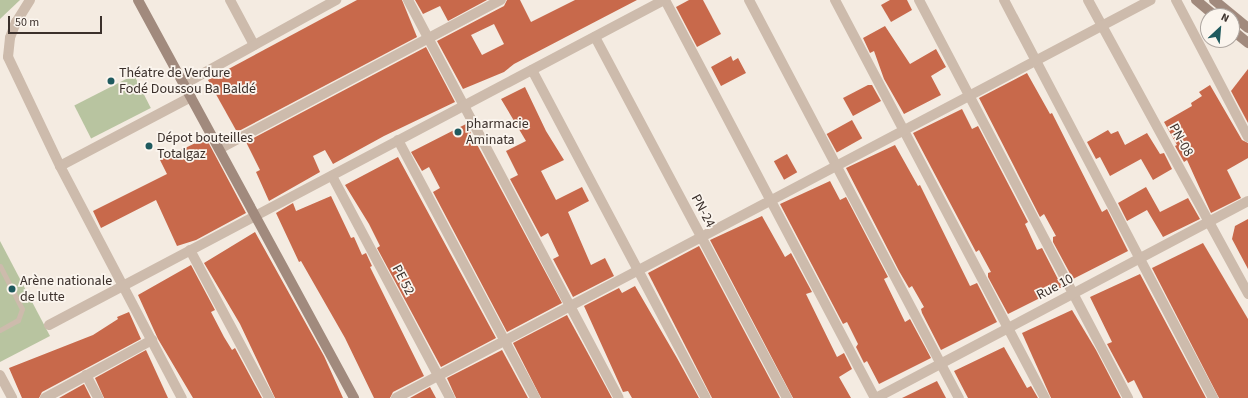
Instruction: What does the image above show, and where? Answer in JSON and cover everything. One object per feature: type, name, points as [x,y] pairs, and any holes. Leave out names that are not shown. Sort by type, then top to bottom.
[{"type":"street","points":[[30,0],[16,22],[10,38],[8,56],[60,166],[182,398]]},
{"type":"street","points":[[138,0],[354,398]]},
{"type":"street","points":[[230,0],[254,45]]},
{"type":"street","points":[[184,84],[254,45],[318,4],[336,0]]},
{"type":"street","points":[[408,0],[619,398]]},
{"type":"street","points":[[219,149],[501,0]]},
{"type":"street","points":[[49,324],[665,0],[875,398]]},
{"type":"street","points":[[749,0],[959,398]]},
{"type":"street","points":[[835,0],[1045,398]]},
{"type":"street","points":[[919,0],[1128,398]]},
{"type":"street","points":[[1004,0],[1213,398]]},
{"type":"street","name":"PN-08","points":[[1088,0],[1248,294]]},
{"type":"street","points":[[396,398],[1036,60],[1104,27],[1152,0]]},
{"type":"street","points":[[1176,0],[1248,137]]},
{"type":"street","points":[[1196,0],[1206,8]]},
{"type":"street","points":[[1214,0],[1248,28]]},
{"type":"street","points":[[1240,36],[1248,43]]},
{"type":"street","name":"PN-24","points":[[595,37],[787,398]]},
{"type":"street","points":[[532,70],[706,398]]},
{"type":"street","points":[[60,166],[191,97]]},
{"type":"street","points":[[398,140],[535,398]]},
{"type":"street","name":"PE 52","points":[[332,176],[450,398]]},
{"type":"street","name":"Rue 10","points":[[875,398],[1248,201]]},
{"type":"street","points":[[190,250],[268,398]]},
{"type":"street","points":[[45,398],[152,340]]},
{"type":"street","points":[[0,375],[12,398]]},
{"type":"street","points":[[86,376],[98,398]]},
{"type":"lane","points":[[0,266],[22,309],[18,320],[0,330]]},
{"type":"green space","points":[[0,0],[20,0],[0,19]]},
{"type":"green space","points":[[134,75],[151,108],[91,138],[74,105]]},
{"type":"green space","name":"Arène nationale de lutte","points":[[0,241],[50,336],[0,362]]},
{"type":"building","points":[[357,0],[402,0],[417,37],[237,132],[208,80]]},
{"type":"building","points":[[415,0],[487,0],[448,21],[440,6],[423,14]]},
{"type":"building","points":[[507,0],[520,0],[531,22],[575,0],[637,0],[514,64],[504,72],[463,89],[437,41],[504,6]],"holes":[[[494,24],[504,44],[482,55],[471,35]]]},
{"type":"building","points":[[689,0],[703,0],[721,34],[697,47],[676,7]]},
{"type":"building","points":[[890,0],[907,0],[912,10],[891,22],[881,5]]},
{"type":"building","points":[[885,26],[910,64],[936,49],[946,67],[931,76],[941,95],[904,114],[884,79],[874,51],[870,53],[863,38]]},
{"type":"building","points":[[426,47],[455,102],[384,136],[333,164],[325,150],[313,156],[320,172],[269,201],[256,172],[260,170],[246,142]]},
{"type":"building","points":[[731,56],[733,61],[738,58],[746,73],[721,86],[711,67]]},
{"type":"building","points":[[1248,69],[1248,123],[1231,91]]},
{"type":"building","points":[[1027,73],[1050,114],[1052,113],[1102,212],[1107,209],[1128,251],[1073,279],[1053,242],[1053,237],[1056,236],[1044,214],[1040,217],[979,98]]},
{"type":"building","points":[[868,85],[872,85],[881,101],[853,116],[843,98]]},
{"type":"building","points":[[1210,85],[1242,140],[1248,143],[1248,158],[1227,170],[1241,198],[1211,213],[1187,160],[1184,162],[1175,146],[1177,145],[1164,122],[1192,106],[1191,103],[1202,96],[1199,92]]},
{"type":"building","points":[[525,87],[546,131],[564,160],[541,171],[556,200],[582,187],[589,201],[568,212],[591,265],[605,258],[614,276],[573,297],[553,259],[559,256],[548,233],[541,237],[510,179],[518,175],[506,151],[526,141],[501,99]]},
{"type":"building","points":[[962,109],[972,129],[978,126],[1028,222],[1025,224],[1037,250],[1042,248],[1062,287],[1008,314],[988,277],[988,273],[991,272],[979,250],[976,252],[913,133]]},
{"type":"building","points":[[852,120],[862,138],[837,152],[827,134]]},
{"type":"building","points":[[466,124],[562,303],[507,332],[433,192],[440,188],[429,167],[422,171],[411,152]]},
{"type":"building","points":[[1108,130],[1111,134],[1118,131],[1125,145],[1147,133],[1160,154],[1164,153],[1172,169],[1153,180],[1141,159],[1110,176],[1100,157],[1096,159],[1087,142]]},
{"type":"building","points":[[206,138],[246,213],[196,240],[177,246],[156,200],[101,228],[93,211],[167,174],[160,160]]},
{"type":"building","points":[[895,145],[918,186],[920,185],[970,286],[977,283],[997,322],[941,350],[922,313],[921,309],[924,307],[912,286],[909,288],[899,271],[846,168]]},
{"type":"building","points":[[787,154],[797,172],[784,180],[774,161]]},
{"type":"building","points":[[398,157],[496,338],[441,367],[377,248],[380,246],[369,224],[345,185]]},
{"type":"building","points":[[830,181],[840,200],[846,197],[888,277],[884,279],[905,322],[910,319],[931,358],[879,384],[867,361],[864,363],[856,347],[858,344],[847,322],[843,324],[780,204]]},
{"type":"building","points":[[1146,187],[1160,212],[1188,198],[1200,219],[1163,237],[1147,210],[1127,221],[1118,203]]},
{"type":"building","points":[[331,196],[351,238],[354,237],[362,255],[366,253],[372,266],[370,267],[424,376],[393,392],[390,398],[374,398],[345,338],[301,261],[299,262],[276,213],[293,203],[296,211]]},
{"type":"building","points":[[762,216],[785,257],[791,253],[812,292],[806,294],[837,357],[844,353],[852,369],[839,377],[851,398],[793,398],[710,240]]},
{"type":"building","points":[[1248,219],[1248,269],[1232,239],[1235,226]]},
{"type":"building","points":[[255,232],[324,356],[343,398],[275,398],[240,324],[204,263]]},
{"type":"building","points":[[1203,243],[1248,319],[1248,398],[1219,398],[1152,268]]},
{"type":"building","points":[[699,246],[780,398],[712,398],[648,273]]},
{"type":"building","points":[[191,265],[215,310],[211,312],[224,337],[232,350],[235,348],[262,398],[193,398],[158,339],[138,295]]},
{"type":"building","points":[[1140,274],[1206,398],[1143,398],[1134,380],[1128,383],[1107,344],[1112,342],[1090,297]]},
{"type":"building","points":[[635,286],[699,398],[632,398],[628,391],[623,392],[584,306],[619,288],[622,293]]},
{"type":"building","points":[[1072,310],[1096,350],[1121,398],[1051,398],[1022,333]]},
{"type":"building","points":[[129,312],[141,339],[42,392],[39,398],[22,398],[9,368],[93,335],[118,319],[117,317]]},
{"type":"building","points":[[567,315],[612,398],[541,398],[513,343]]},
{"type":"building","points":[[1004,347],[1027,388],[1031,386],[1038,398],[968,398],[954,371]]},
{"type":"building","points":[[146,350],[168,398],[104,398],[95,378]]},
{"type":"building","points":[[502,350],[528,398],[456,398],[447,378]]},
{"type":"building","points":[[937,381],[946,398],[902,398]]},
{"type":"building","points":[[84,384],[91,398],[59,398]]},
{"type":"building","points":[[430,387],[436,398],[410,398]]},
{"type":"place","name":"Théatre de Verdure Fodé Doussou Ba Baldé","points":[[111,81]]},
{"type":"place","name":"pharmacie Aminata","points":[[458,132]]},
{"type":"place","name":"Dépot bouteilles Totalgaz","points":[[149,146]]},
{"type":"place","name":"Arène nationale de lutte","points":[[12,289]]}]
